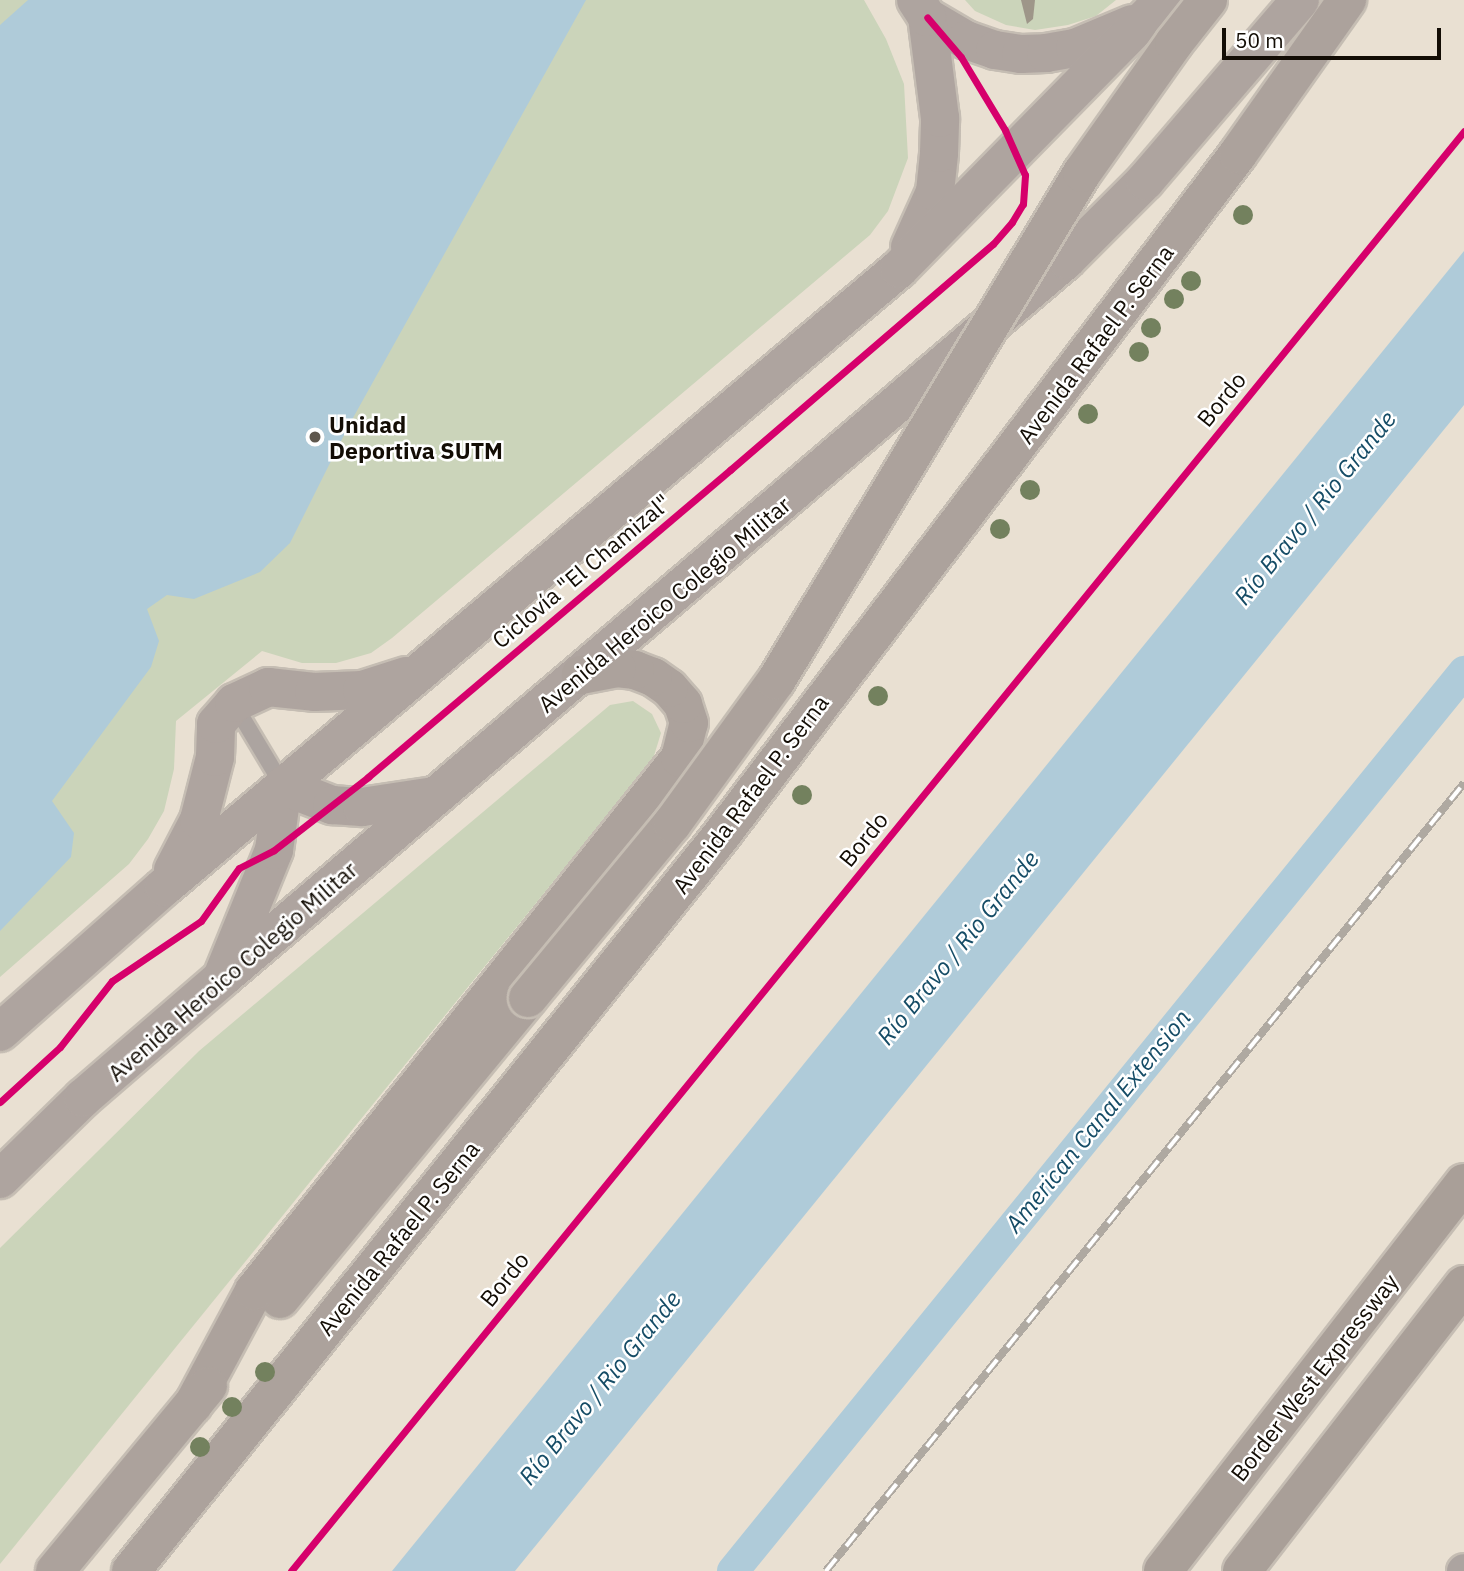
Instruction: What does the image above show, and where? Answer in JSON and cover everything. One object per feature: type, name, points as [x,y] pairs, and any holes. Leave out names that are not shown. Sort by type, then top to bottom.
[{"type":"highway","name":"Avenida Rafael P. Serna","points":[[55,1571],[672,824],[776,681],[1082,173],[1174,43],[1208,0]]},
{"type":"highway","name":"Avenida Rafael P. Serna","points":[[131,1571],[723,833],[1238,154],[1347,0]]},
{"type":"highway","points":[[193,1405],[254,1291],[680,758],[689,723],[683,704],[669,688],[653,677],[635,670],[617,668],[581,675]]},
{"type":"highway","name":"Border West Expressway","points":[[1163,1571],[1464,1183]]},
{"type":"highway","points":[[1242,1571],[1464,1285]]},
{"type":"main road","name":"Avenida Heroico Colegio Militar","points":[[0,1180],[83,1098],[222,978],[1066,260],[1145,181],[1300,0]]},
{"type":"main road","points":[[921,8],[966,40],[995,50],[1021,54],[1075,48],[1155,9]]},
{"type":"main road","points":[[900,269],[935,192],[937,179],[940,118],[921,8]]},
{"type":"main road","points":[[0,1032],[283,786],[900,269],[1155,9]]},
{"type":"main road","points":[[164,887],[199,820],[215,757],[216,724],[234,703],[268,687],[314,692],[362,690],[419,673]]},
{"type":"main road","points":[[283,786],[332,805],[362,807],[437,795]]},
{"type":"main road","points":[[222,978],[274,850],[283,786]]},
{"type":"lane","points":[[234,703],[283,786]]},
{"type":"green space","name":"Unidad Deportiva SUTM","points":[[0,0],[864,0],[886,39],[904,84],[908,158],[888,211],[870,235],[392,638],[371,653],[336,663],[302,663],[262,651],[176,721],[174,769],[164,811],[148,839],[129,864],[0,977]]},
{"type":"green space","points":[[965,0],[1116,0],[1096,16],[1068,25],[1035,30],[1006,25],[975,11]]},
{"type":"green space","points":[[633,701],[652,714],[661,733],[653,759],[0,1564],[0,1248],[199,1051],[610,705]]},
{"type":"water","points":[[28,0],[586,0],[349,425],[290,543],[260,572],[194,599],[167,595],[147,609],[159,641],[151,667],[52,801],[74,833],[71,857],[0,931],[0,25]]},
{"type":"water","name":"Río Bravo / Rio Grande","points":[[1464,251],[1464,405],[515,1571],[392,1571]]},
{"type":"building","points":[[1021,0],[1035,0],[1033,19],[1027,24]]},
{"type":"waterway","name":"American Canal Extension","points":[[733,1571],[1464,672]]},
{"type":"railway","points":[[826,1571],[1464,783]]},
{"type":"cycle path","name":"Ciclovía \"El Chamizal\"","points":[[0,1102],[60,1047],[112,981],[201,921],[239,868],[274,850],[368,777],[993,244],[1012,222],[1023,204],[1025,175],[1005,130],[961,57],[927,17]]},
{"type":"cycle path","name":"Bordo","points":[[291,1571],[1464,131]]},
{"type":"place","name":"Unidad Deportiva SUTM","points":[[315,437]]}]
